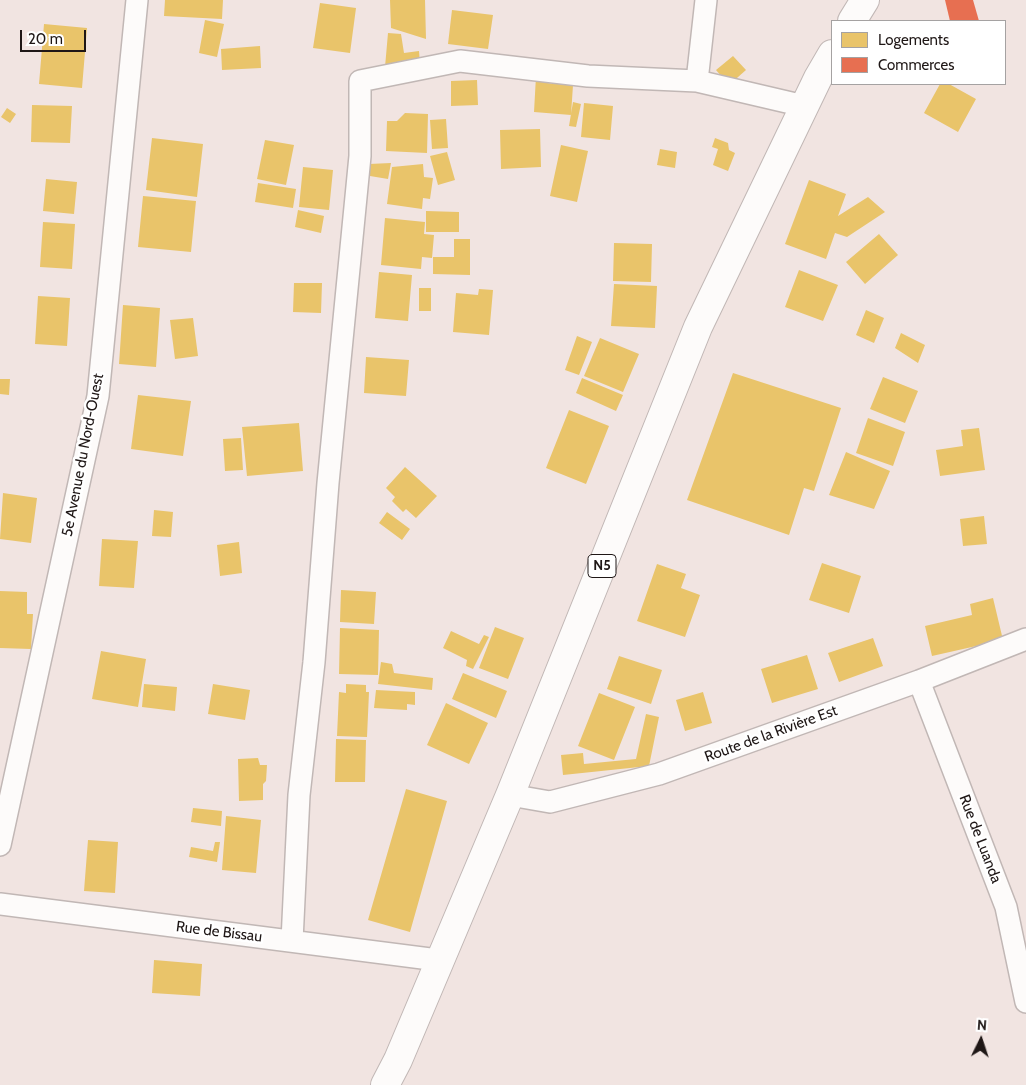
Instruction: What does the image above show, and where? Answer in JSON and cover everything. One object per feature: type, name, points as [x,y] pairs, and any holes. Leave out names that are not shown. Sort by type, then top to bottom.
[{"type":"highway","points":[[853,20],[865,0]]},
{"type":"highway","name":"N5","points":[[385,1085],[398,1060],[438,960],[510,795],[698,326],[804,106],[831,56]]},
{"type":"street","name":"5e Avenue du Nord-Ouest","points":[[0,846],[98,396],[137,0]]},
{"type":"street","points":[[697,81],[706,0]]},
{"type":"street","points":[[292,941],[299,795],[314,662],[328,483],[360,156],[360,81],[460,61],[588,76],[697,81],[804,106]]},
{"type":"street","name":"Route de la Rivière Est","points":[[510,795],[550,802],[659,774],[919,681],[1026,640]]},
{"type":"street","name":"Rue de Luanda","points":[[919,681],[1006,907],[1026,1002]]},
{"type":"street","name":"Rue de Bissau","points":[[0,904],[438,960]]},
{"type":"building: Logements","points":[[165,0],[223,0],[222,19],[164,16]]},
{"type":"building: Logements","points":[[390,0],[425,0],[426,39],[391,28]]},
{"type":"building: Logements","points":[[320,3],[356,8],[350,53],[313,48]]},
{"type":"building: Logements","points":[[452,10],[493,15],[488,49],[448,44]]},
{"type":"building: Logements","points":[[205,20],[224,24],[217,57],[199,53]]},
{"type":"building: Logements","points":[[44,24],[87,28],[82,88],[39,84]]},
{"type":"building: Logements","points":[[388,33],[401,34],[404,53],[419,51],[420,63],[385,67]]},
{"type":"building: Logements","points":[[260,46],[261,68],[222,70],[221,49]]},
{"type":"building: Logements","points":[[733,56],[746,70],[729,85],[716,70]]},
{"type":"building: Logements","points":[[536,76],[545,77],[547,83],[573,85],[571,115],[534,112]]},
{"type":"building: Logements","points":[[477,80],[478,105],[451,106],[451,81]]},
{"type":"building: Logements","points":[[939,85],[951,85],[976,99],[958,132],[924,113]]},
{"type":"building: Logements","points":[[573,102],[581,104],[576,127],[569,126]]},
{"type":"building: Logements","points":[[584,103],[613,106],[610,140],[581,137]]},
{"type":"building: Logements","points":[[32,105],[72,106],[70,143],[31,142]]},
{"type":"building: Logements","points":[[7,108],[16,114],[10,123],[1,117]]},
{"type":"building: Logements","points":[[405,113],[428,114],[427,153],[386,151],[387,121],[397,121]]},
{"type":"building: Logements","points":[[446,119],[448,148],[432,149],[430,120]]},
{"type":"building: Logements","points":[[540,129],[541,167],[501,169],[500,130]]},
{"type":"building: Logements","points":[[152,138],[203,144],[197,197],[146,190]]},
{"type":"building: Logements","points":[[715,138],[728,143],[729,150],[735,153],[728,171],[713,165],[718,149],[712,147]]},
{"type":"building: Logements","points":[[265,140],[294,145],[286,185],[257,179]]},
{"type":"building: Logements","points":[[561,145],[588,151],[577,202],[550,196]]},
{"type":"building: Logements","points":[[660,149],[677,152],[675,168],[657,165]]},
{"type":"building: Logements","points":[[447,152],[455,180],[438,185],[430,156]]},
{"type":"building: Logements","points":[[391,163],[388,179],[370,176],[369,164]]},
{"type":"building: Logements","points":[[423,164],[424,177],[433,178],[430,199],[423,198],[422,209],[387,204],[392,167]]},
{"type":"building: Logements","points":[[303,167],[333,170],[329,210],[299,207]]},
{"type":"building: Logements","points":[[46,179],[77,182],[74,214],[43,211]]},
{"type":"building: Logements","points":[[809,180],[846,194],[838,216],[868,197],[885,212],[847,237],[835,233],[826,259],[785,244]]},
{"type":"building: Logements","points":[[258,183],[296,189],[293,208],[255,202]]},
{"type":"building: Logements","points":[[143,196],[196,201],[191,252],[138,247]]},
{"type":"building: Logements","points":[[298,210],[324,216],[321,233],[295,227]]},
{"type":"building: Logements","points":[[426,211],[459,212],[459,232],[426,232]]},
{"type":"building: Logements","points":[[385,218],[425,222],[424,234],[434,235],[432,258],[422,257],[421,269],[381,265]]},
{"type":"building: Logements","points":[[43,222],[75,224],[72,269],[40,267]]},
{"type":"building: Logements","points":[[879,234],[898,255],[865,284],[846,262]]},
{"type":"building: Logements","points":[[454,239],[470,239],[470,275],[433,274],[433,257],[454,257]]},
{"type":"building: Logements","points":[[614,243],[652,244],[651,282],[613,281]]},
{"type":"building: Logements","points":[[799,270],[838,285],[823,321],[785,307]]},
{"type":"building: Logements","points":[[379,272],[412,275],[408,321],[375,318]]},
{"type":"building: Logements","points":[[294,283],[322,283],[321,313],[293,312]]},
{"type":"building: Logements","points":[[614,284],[657,286],[655,328],[611,326]]},
{"type":"building: Logements","points":[[419,288],[431,288],[431,311],[419,311]]},
{"type":"building: Logements","points":[[479,289],[493,290],[489,335],[453,332],[456,293],[478,295]]},
{"type":"building: Logements","points":[[38,296],[70,298],[67,346],[35,344]]},
{"type":"building: Logements","points":[[123,305],[160,308],[156,367],[119,364]]},
{"type":"building: Logements","points":[[866,310],[884,318],[874,343],[856,335]]},
{"type":"building: Logements","points":[[193,318],[198,356],[175,359],[170,320]]},
{"type":"building: Logements","points":[[901,333],[925,345],[918,363],[895,348]]},
{"type":"building: Logements","points":[[577,336],[592,342],[579,375],[565,370]]},
{"type":"building: Logements","points":[[600,338],[639,354],[623,392],[584,376]]},
{"type":"building: Logements","points":[[366,357],[409,360],[406,396],[364,393]]},
{"type":"building: Logements","points":[[733,373],[841,408],[814,491],[804,488],[789,535],[687,500]]},
{"type":"building: Logements","points":[[883,377],[918,391],[905,423],[870,409]]},
{"type":"building: Logements","points":[[582,378],[623,395],[616,411],[576,393]]},
{"type":"building: Logements","points":[[0,379],[10,379],[9,395],[0,394]]},
{"type":"building: Logements","points":[[138,395],[191,401],[183,456],[131,449]]},
{"type":"building: Logements","points":[[569,410],[609,426],[586,484],[546,468]]},
{"type":"building: Logements","points":[[868,418],[905,432],[893,466],[856,453]]},
{"type":"building: Logements","points":[[299,423],[303,471],[247,476],[242,427]]},
{"type":"building: Logements","points":[[979,428],[985,470],[940,476],[936,450],[963,446],[961,430]]},
{"type":"building: Logements","points":[[241,438],[243,470],[225,471],[223,439]]},
{"type":"building: Logements","points":[[846,452],[890,471],[874,509],[829,495]]},
{"type":"building: Logements","points":[[405,467],[437,496],[416,518],[406,509],[403,512],[392,501],[395,497],[386,488]]},
{"type":"building: Logements","points":[[3,493],[37,498],[31,543],[0,539]]},
{"type":"building: Logements","points":[[154,510],[173,512],[171,537],[152,536]]},
{"type":"building: Logements","points":[[387,512],[410,529],[402,540],[379,523]]},
{"type":"building: Logements","points":[[984,516],[987,544],[963,546],[960,519]]},
{"type":"building: Logements","points":[[102,539],[138,541],[134,588],[99,586]]},
{"type":"building: Logements","points":[[239,542],[242,573],[220,576],[217,545]]},
{"type":"building: Logements","points":[[822,563],[861,576],[849,613],[809,600]]},
{"type":"building: Logements","points":[[657,564],[686,574],[681,588],[700,595],[685,637],[637,621]]},
{"type":"building: Logements","points":[[341,590],[376,592],[374,624],[340,622]]},
{"type":"building: Logements","points":[[0,591],[27,592],[27,614],[33,614],[31,649],[0,648]]},
{"type":"building: Logements","points":[[993,598],[1003,640],[932,656],[925,626],[972,615],[970,604]]},
{"type":"building: Logements","points":[[495,627],[524,638],[508,679],[479,668]]},
{"type":"building: Logements","points":[[340,628],[379,630],[378,675],[339,674]]},
{"type":"building: Logements","points":[[451,631],[479,644],[484,635],[489,637],[473,669],[466,666],[467,660],[443,648]]},
{"type":"building: Logements","points":[[873,638],[883,666],[839,682],[828,653]]},
{"type":"building: Logements","points":[[101,651],[146,659],[138,707],[92,699]]},
{"type":"building: Logements","points":[[807,655],[818,689],[772,703],[761,669]]},
{"type":"building: Logements","points":[[619,656],[662,670],[651,704],[607,689]]},
{"type":"building: Logements","points":[[381,662],[392,664],[394,673],[433,678],[432,690],[378,684]]},
{"type":"building: Logements","points":[[463,673],[507,691],[496,718],[452,699]]},
{"type":"building: Logements","points":[[144,684],[177,687],[175,711],[142,707]]},
{"type":"building: Logements","points":[[213,684],[250,690],[245,720],[208,714]]},
{"type":"building: Logements","points":[[346,684],[366,685],[366,692],[369,692],[367,737],[337,736],[339,692],[346,693]]},
{"type":"building: Logements","points":[[376,690],[415,692],[415,705],[407,704],[407,710],[374,708]]},
{"type":"building: Logements","points":[[703,692],[712,723],[685,731],[676,700]]},
{"type":"building: Logements","points":[[599,693],[635,707],[614,760],[578,746]]},
{"type":"building: Logements","points":[[446,703],[488,723],[469,764],[427,745]]},
{"type":"building: Logements","points":[[646,714],[659,717],[649,766],[563,775],[561,755],[583,753],[584,764],[636,759]]},
{"type":"building: Logements","points":[[336,739],[366,740],[365,782],[335,782]]},
{"type":"building: Logements","points":[[258,758],[260,765],[267,765],[266,781],[263,784],[263,800],[239,801],[238,759]]},
{"type":"building: Logements","points":[[406,789],[447,801],[410,932],[368,920]]},
{"type":"building: Logements","points":[[193,808],[222,811],[221,826],[191,822]]},
{"type":"building: Logements","points":[[226,816],[261,820],[256,873],[222,870]]},
{"type":"building: Logements","points":[[88,840],[118,842],[115,893],[84,891]]},
{"type":"building: Logements","points":[[215,842],[220,842],[217,862],[189,857],[191,847],[213,851]]},
{"type":"building: Logements","points":[[154,960],[202,964],[200,996],[152,993]]},
{"type":"building: Commerces","points":[[945,0],[973,0],[979,20],[950,20]]}]
